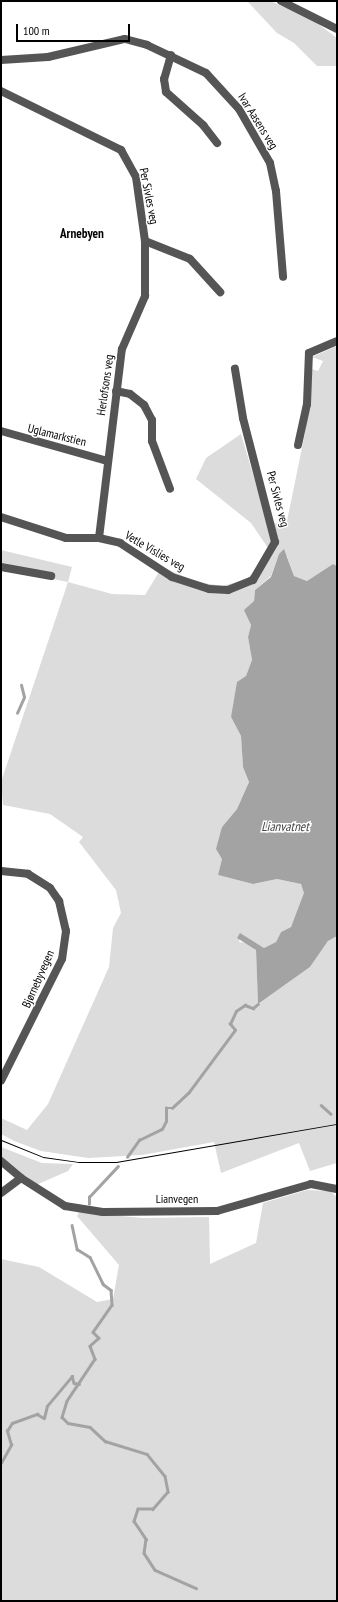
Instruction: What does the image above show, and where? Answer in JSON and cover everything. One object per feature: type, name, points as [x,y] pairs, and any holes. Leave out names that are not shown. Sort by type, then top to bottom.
[{"type":"street","points":[[282,1],[337,29]]},
{"type":"street","name":"Ivar Aasens veg","points":[[1,60],[48,57],[119,39],[138,42],[198,68],[224,89],[265,153],[276,191],[283,276]]},
{"type":"street","points":[[171,55],[164,79],[166,92],[203,125],[217,143]]},
{"type":"street","name":"Per Sivles veg","points":[[1,91],[125,154],[136,177],[145,241],[190,259],[220,292]]},
{"type":"street","name":"Herlofsons veg","points":[[99,538],[116,391],[126,336],[145,296],[145,241]]},
{"type":"street","points":[[298,445],[307,404],[309,353],[337,341]]},
{"type":"street","name":"Per Sivles veg","points":[[235,369],[242,418],[276,542]]},
{"type":"street","points":[[116,391],[130,394],[144,405],[152,420],[152,441],[170,489]]},
{"type":"street","name":"Uglamarkstien","points":[[1,431],[108,460]]},
{"type":"street","name":"Vetle Vislies veg","points":[[1,517],[66,538],[99,538],[131,549],[177,579],[209,589],[228,590],[253,580],[276,542]]},
{"type":"street","points":[[1,567],[51,576]]},
{"type":"street","name":"Bjørnebyvegen","points":[[1,871],[28,874],[50,888],[59,901],[66,931],[62,959],[1,1081]]},
{"type":"street","name":"Lianvegen","points":[[1,1161],[21,1178],[65,1206],[103,1212],[217,1211],[311,1184],[337,1189]]},
{"type":"street","points":[[1,1193],[21,1178]]},
{"type":"shaded area","points":[[247,1],[270,1],[310,18],[337,38],[337,66],[317,66],[294,43],[277,33]]},
{"type":"shaded area","points":[[337,346],[337,566],[333,564],[307,581],[294,576],[287,556],[279,554],[271,576],[255,590],[254,601],[245,610],[251,625],[248,637],[252,660],[231,717],[241,736],[243,767],[249,782],[237,809],[222,827],[222,859],[218,875],[253,884],[277,879],[301,884],[305,894],[291,927],[281,932],[276,942],[264,948],[241,934],[239,942],[248,943],[256,950],[258,1004],[310,967],[328,941],[337,936],[337,1163],[310,1171],[299,1143],[221,1173],[214,1142],[142,1155],[88,1158],[41,1151],[14,1141],[1,1134],[1,1118],[27,1130],[48,1104],[109,967],[113,928],[121,913],[116,890],[79,842],[83,837],[50,814],[3,805],[1,782],[68,582],[112,594],[145,595],[162,567],[197,582],[223,586],[247,579],[263,562],[268,548],[251,523],[196,479],[206,458],[241,434],[268,525],[287,521],[305,433],[311,369],[318,371],[323,361],[312,357]]},
{"type":"shaded area","points":[[1,550],[72,567],[68,582],[1,569]]},
{"type":"shaded area","points":[[1,1147],[42,1163],[73,1164],[68,1171],[36,1185],[1,1157]]},
{"type":"shaded area","points":[[307,1190],[330,1191],[337,1197],[337,1601],[1,1601],[1,1259],[39,1267],[97,1302],[113,1299],[119,1265],[77,1216],[79,1212],[142,1218],[209,1217],[210,1264],[256,1243],[263,1203]]},
{"type":"water","name":"Lianvatnet","points":[[284,549],[294,576],[307,581],[333,564],[337,566],[337,936],[328,941],[310,967],[258,1004],[256,950],[237,938],[240,933],[264,948],[276,942],[281,932],[291,927],[304,893],[301,884],[277,879],[253,884],[218,875],[222,859],[216,849],[222,827],[237,809],[249,782],[243,767],[241,736],[231,717],[237,682],[246,676],[252,660],[248,637],[251,625],[244,610],[254,601],[255,590],[271,577],[279,554]]},
{"type":"waterway","points":[[17,713],[24,697],[21,685]]},
{"type":"waterway","points":[[127,1157],[139,1140],[162,1129],[166,1121],[166,1108],[172,1108],[189,1092],[235,1030],[230,1024],[236,1011],[245,1005],[253,1008],[258,1004]]},
{"type":"waterway","points":[[321,1105],[331,1114]]},
{"type":"waterway","points":[[89,1204],[89,1197],[118,1166]]},
{"type":"waterway","points":[[72,1225],[77,1249],[90,1257],[103,1284],[111,1290],[112,1305],[93,1332],[99,1338],[90,1346],[95,1359],[67,1401],[62,1417],[68,1423],[90,1427],[105,1441],[147,1454],[165,1476],[168,1492],[153,1509],[138,1509],[134,1521],[146,1539],[144,1553],[155,1570],[196,1588]]},
{"type":"waterway","points":[[1,1463],[11,1445],[7,1431],[12,1423],[37,1414],[44,1418],[47,1406],[72,1376],[74,1383],[79,1384]]},
{"type":"tram line","points":[[1,1140],[43,1157],[78,1162],[116,1162],[337,1124]]},
{"type":"district","name":"Arnebyen","points":[[82,234]]}]
